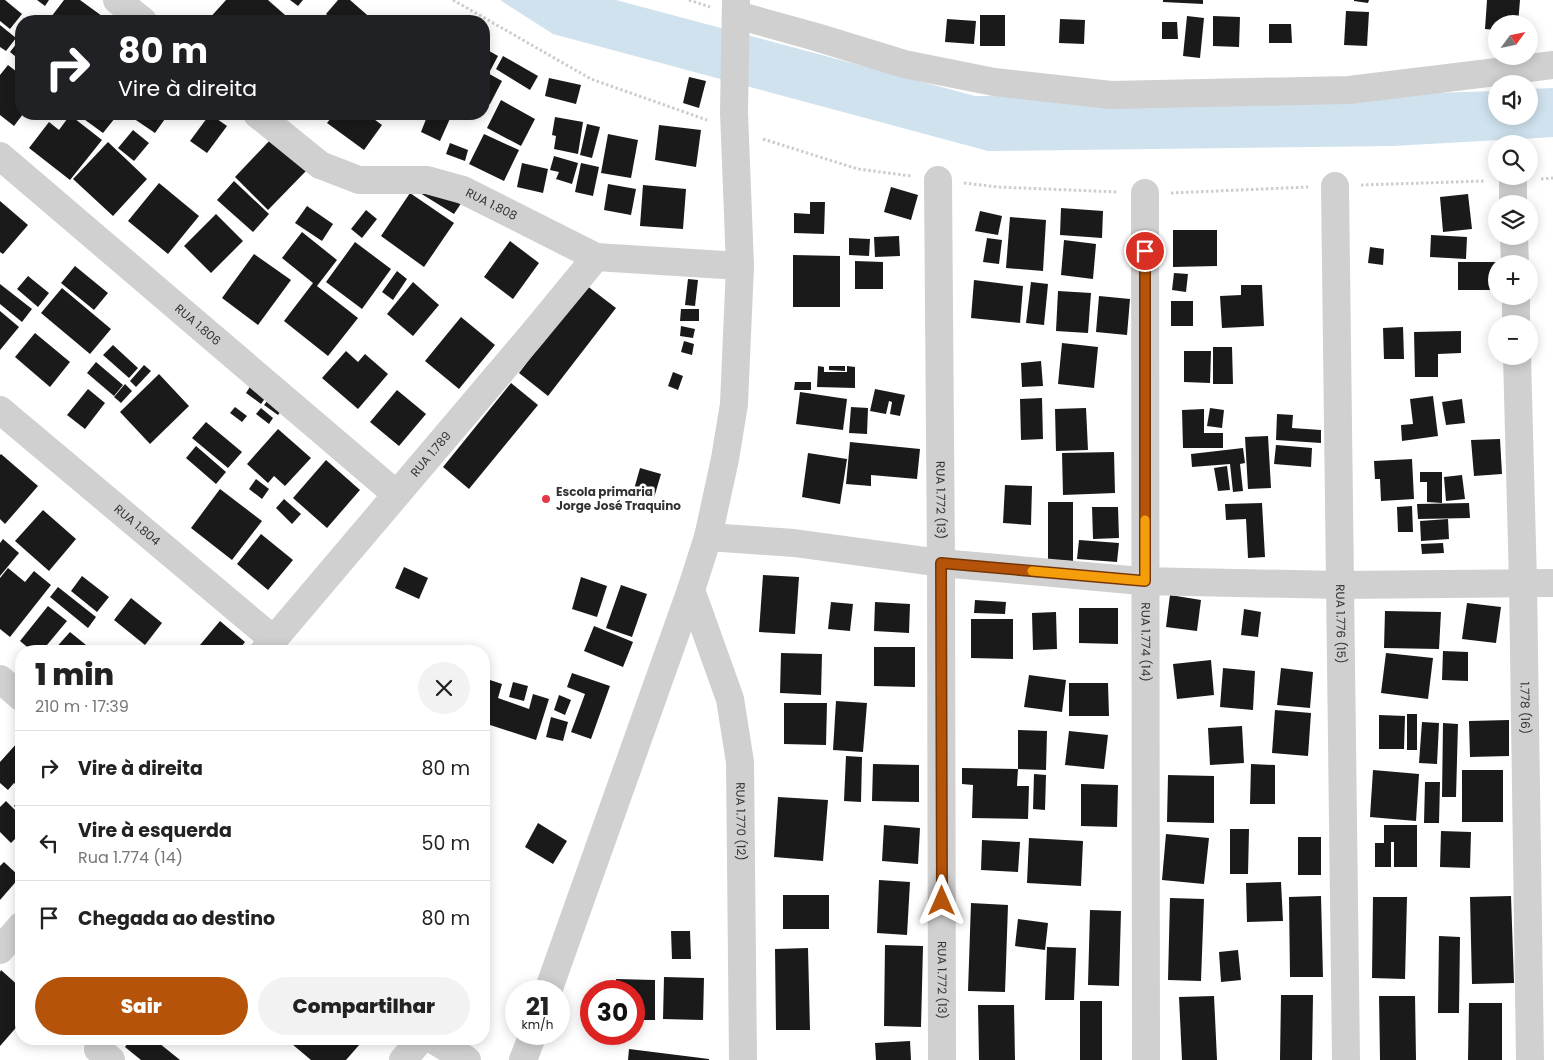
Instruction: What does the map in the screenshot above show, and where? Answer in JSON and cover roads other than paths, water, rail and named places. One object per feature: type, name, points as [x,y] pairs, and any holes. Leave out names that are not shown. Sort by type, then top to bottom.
[{"type":"street","points":[[117,0],[136,15]]},
{"type":"street","points":[[552,980],[691,590],[708,537],[725,459],[734,404],[740,266],[734,121],[736,13],[904,64],[994,82],[1111,95],[1349,90],[1553,65]]},
{"type":"street","name":"RUA 1.808","points":[[264,120],[320,165],[359,180],[427,180],[463,190],[596,257],[740,266]]},
{"type":"street","name":"RUA 1.806","points":[[0,156],[396,494]]},
{"type":"street","name":"RUA 1.772 (13)","points":[[938,180],[942,1060]]},
{"type":"street","name":"RUA 1.776 (15)","points":[[1335,186],[1346,1060]]},
{"type":"street","name":"RUA 1.774 (14)","points":[[1144,193],[1146,1060]]},
{"type":"street","name":"RUA 1.789","points":[[270,645],[596,257]]},
{"type":"street","name":"1.778 (16)","points":[[1517,365],[1523,583],[1530,1060]]},
{"type":"street","name":"RUA 1.804","points":[[0,410],[268,645]]},
{"type":"street","points":[[708,537],[794,543],[941,563],[1145,581],[1340,585],[1553,583]]},
{"type":"street","name":"RUA 1.770 (12)","points":[[691,590],[730,698],[740,762],[743,1060]]},
{"type":"street","points":[[0,679],[15,692]]},
{"type":"street","points":[[0,950],[15,933]]},
{"type":"street","points":[[403,1060],[415,1045]]},
{"type":"street","points":[[442,1045],[467,1060]]},
{"type":"street","points":[[524,1060],[529,1045]]},
{"type":"water","points":[[500,0],[616,0],[975,96],[1314,97],[1488,91],[1488,125],[1538,125],[1538,89],[1553,88],[1553,137],[1538,138],[1538,135],[1488,135],[1488,141],[1393,146],[988,151],[553,34]]},
{"type":"place","name":"Escola primaria Jorge José Traquino","points":[[546,499]]}]
